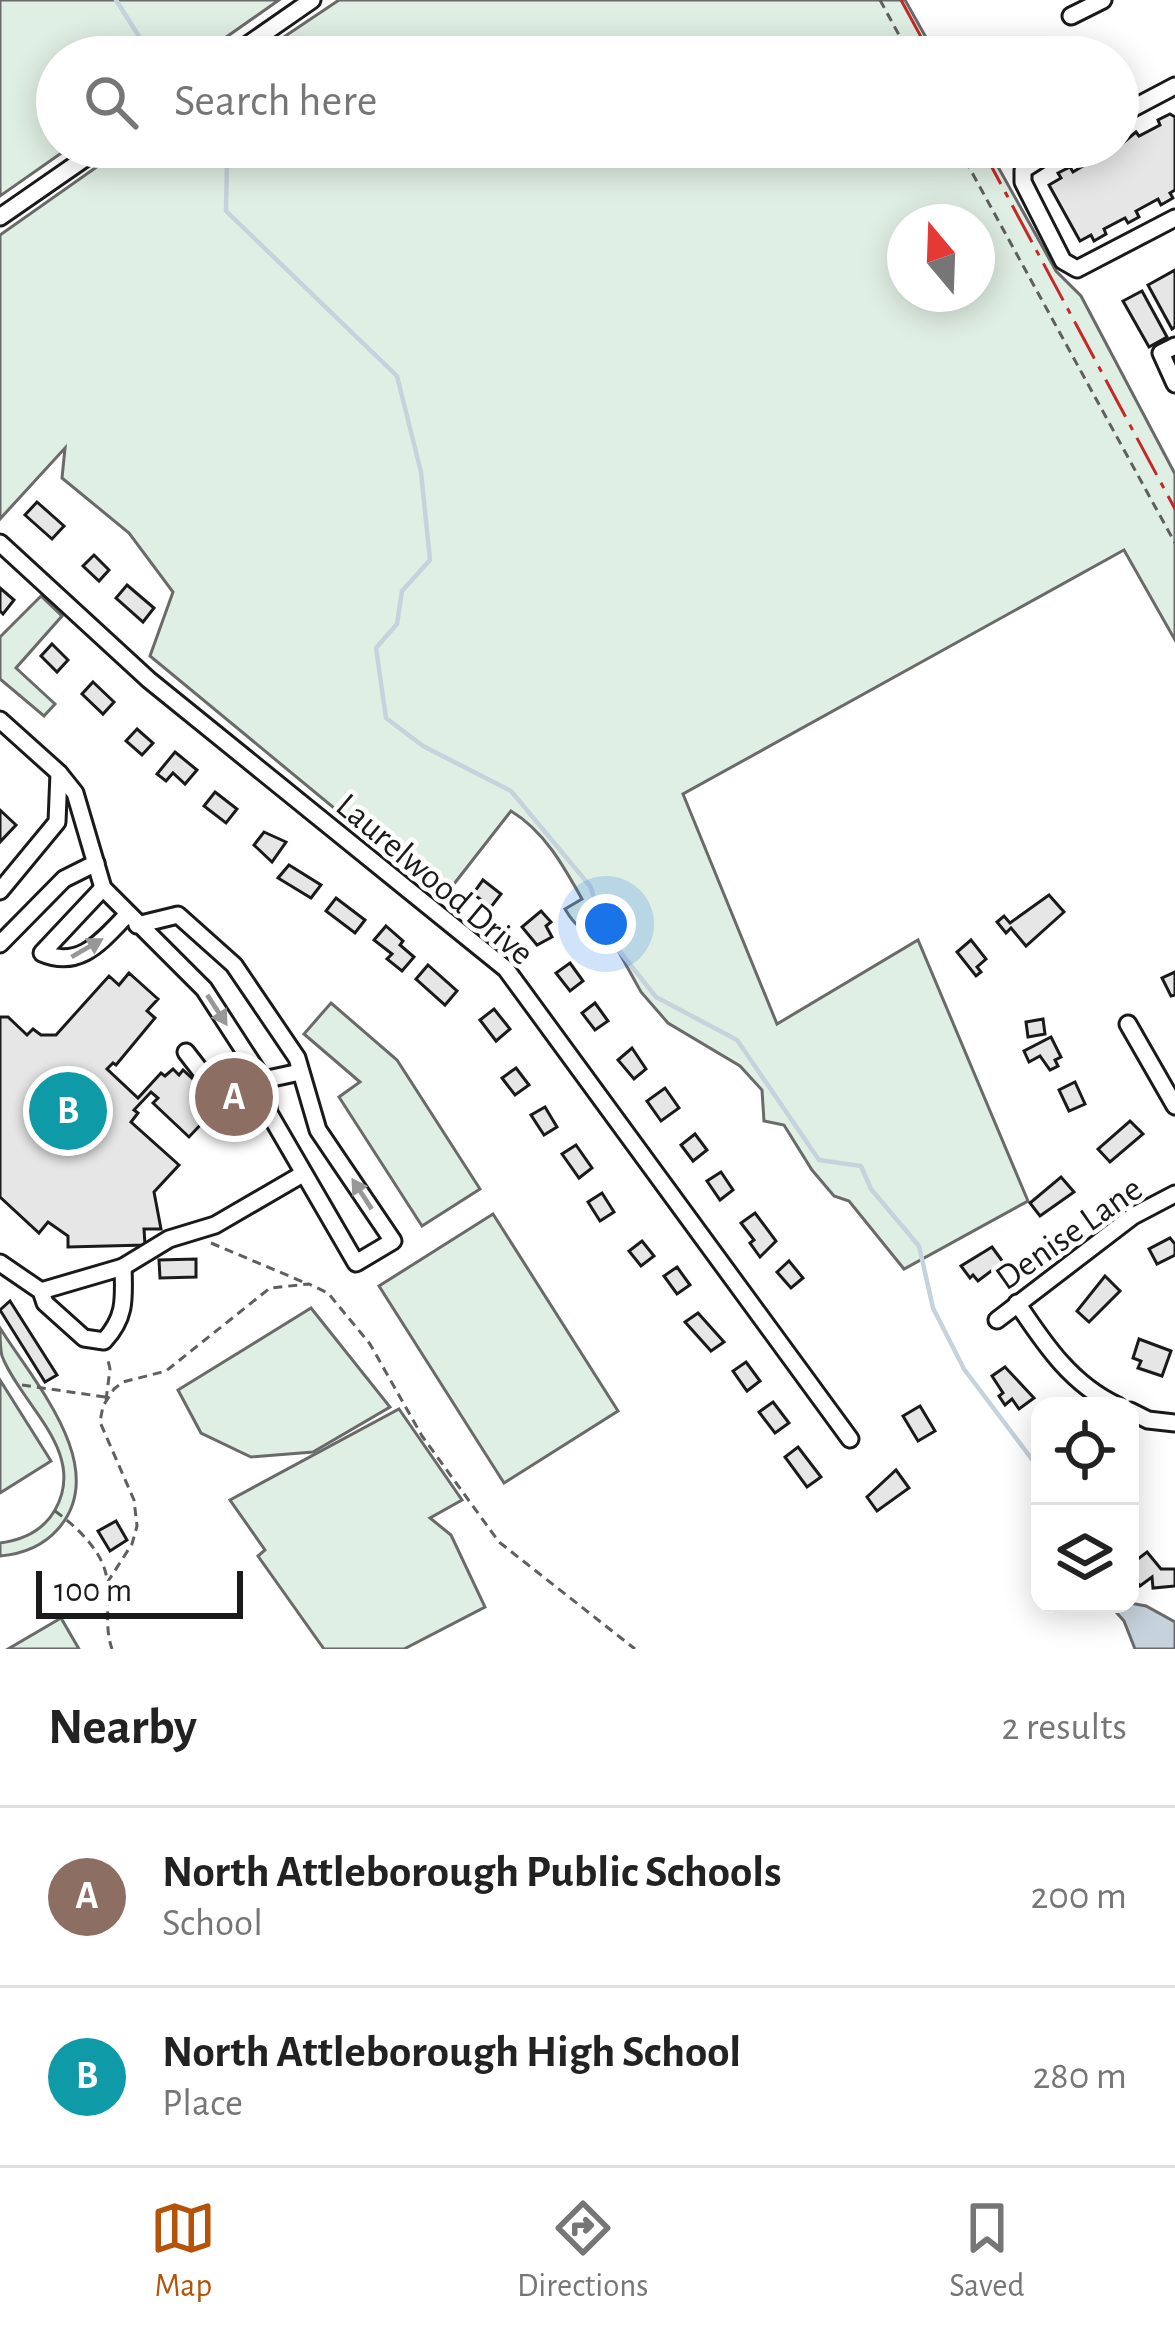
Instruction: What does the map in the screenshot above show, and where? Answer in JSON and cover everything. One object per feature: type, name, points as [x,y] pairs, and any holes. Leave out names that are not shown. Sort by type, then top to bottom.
[{"type":"street","points":[[260,36],[312,0]]},
{"type":"street","points":[[1071,16],[1103,0]]},
{"type":"street","points":[[1139,105],[1175,86]]},
{"type":"street","points":[[0,218],[71,168]]},
{"type":"street","points":[[1026,168],[1023,182],[1063,261],[1077,269],[1175,218]]},
{"type":"street","points":[[1175,346],[1160,353],[1175,384]]},
{"type":"street","name":"Laurelwood Drive","points":[[0,543],[148,680],[506,969],[850,1439]]},
{"type":"street","points":[[0,719],[75,793],[103,888],[132,919],[204,989],[263,1087],[269,1113],[302,1175],[356,1263],[393,1240],[318,1130],[297,1058],[234,965],[178,915],[132,919],[91,951],[65,959],[42,953],[103,888]]},
{"type":"street","points":[[0,891],[57,822],[59,773]]},
{"type":"street","points":[[0,944],[64,879],[96,863]]},
{"type":"street","points":[[1128,1024],[1175,1106]]},
{"type":"street","points":[[186,1052],[223,1100],[301,1072]]},
{"type":"street","points":[[41,1292],[123,1267],[179,1236],[215,1226],[302,1175]]},
{"type":"street","name":"Denise Lane","points":[[997,1320],[1132,1216],[1175,1194]]},
{"type":"street","points":[[0,1263],[41,1292],[45,1303],[84,1338],[104,1341],[119,1324],[123,1267]]},
{"type":"street","points":[[1017,1303],[1061,1365],[1098,1397]]},
{"type":"street","points":[[1139,1416],[1175,1424]]},
{"type":"path","points":[[880,0],[899,36]]},
{"type":"path","points":[[970,168],[1175,543]]},
{"type":"path","points":[[179,1236],[214,1244],[328,1293],[370,1344],[422,1436],[499,1542],[635,1649]]},
{"type":"path","points":[[106,1399],[123,1382],[166,1371],[270,1288],[309,1284]]},
{"type":"path","points":[[104,1341],[110,1369],[100,1422],[134,1500],[137,1526],[132,1544],[107,1583]]},
{"type":"path","points":[[22,1385],[106,1399]]},
{"type":"path","points":[[55,1511],[76,1526],[104,1564],[112,1649]]},
{"type":"green space","points":[[0,0],[279,0],[228,36],[36,36],[36,168],[40,168],[0,196]]},
{"type":"green space","points":[[339,0],[905,0],[925,36],[285,36]]},
{"type":"green space","points":[[95,168],[999,168],[1056,271],[1081,296],[1175,474],[1175,640],[1124,550],[683,794],[777,1024],[918,940],[1028,1201],[904,1269],[849,1201],[834,1196],[812,1170],[784,1125],[764,1121],[762,1090],[740,1066],[668,1023],[641,992],[610,936],[589,932],[574,922],[565,909],[582,899],[552,850],[523,819],[511,811],[443,898],[150,656],[173,592],[129,533],[62,478],[65,448],[0,519],[0,235]]},
{"type":"green space","points":[[41,596],[62,616],[16,668],[55,704],[44,716],[0,679],[0,637]]},
{"type":"green space","points":[[331,1003],[397,1060],[480,1189],[422,1226],[339,1097],[360,1082],[304,1034]]},
{"type":"green space","points":[[493,1214],[618,1411],[504,1483],[379,1286]]},
{"type":"green space","points":[[311,1308],[390,1407],[313,1452],[251,1457],[201,1433],[178,1390]]},
{"type":"green space","points":[[0,1328],[62,1426],[76,1479],[72,1505],[58,1529],[32,1548],[0,1556],[0,1543],[17,1540],[45,1524],[63,1489],[63,1468],[48,1430],[2,1356]]},
{"type":"green space","points":[[0,1380],[51,1461],[0,1493]]},
{"type":"green space","points":[[399,1409],[462,1500],[430,1518],[451,1535],[485,1607],[404,1649],[324,1649],[258,1556],[265,1550],[230,1500]]},
{"type":"green space","points":[[61,1618],[79,1649],[8,1649]]},
{"type":"shaded area","points":[[1139,1605],[1146,1606],[1175,1622],[1175,1649],[1135,1649],[1117,1613],[1139,1613]]},
{"type":"building","points":[[1170,114],[1175,117],[1173,198],[1161,205],[1158,199],[1136,211],[1139,217],[1104,229],[1106,234],[1094,241],[1091,235],[1080,241],[1049,185],[1068,168],[1073,172],[1139,168],[1139,136],[1160,125],[1158,120]]},
{"type":"building","points":[[1175,270],[1175,327],[1172,329],[1148,285]]},
{"type":"building","points":[[1142,291],[1167,337],[1149,347],[1123,301]]},
{"type":"building","points":[[37,502],[64,526],[52,539],[25,515]]},
{"type":"building","points":[[94,555],[109,570],[99,581],[83,566]]},
{"type":"building","points":[[127,585],[154,608],[143,622],[116,598]]},
{"type":"building","points":[[0,588],[14,600],[3,614],[0,611]]},
{"type":"building","points":[[52,644],[68,660],[57,672],[41,656]]},
{"type":"building","points":[[93,682],[114,702],[103,714],[82,694]]},
{"type":"building","points":[[137,729],[153,743],[142,755],[126,741]]},
{"type":"building","points":[[175,752],[197,770],[185,784],[173,773],[166,781],[157,774]]},
{"type":"building","points":[[215,792],[237,809],[226,823],[204,806]]},
{"type":"building","points":[[0,810],[16,825],[0,842]]},
{"type":"building","points":[[264,832],[286,842],[272,862],[254,845]]},
{"type":"building","points":[[289,865],[321,885],[311,898],[278,878]]},
{"type":"building","points":[[483,880],[501,894],[491,907],[473,894]]},
{"type":"building","points":[[1049,895],[1064,912],[1026,946],[1011,928],[1006,933],[997,922],[1004,916],[1010,923]]},
{"type":"building","points":[[336,898],[365,920],[355,933],[326,911]]},
{"type":"building","points":[[541,911],[551,922],[546,926],[552,937],[537,945],[522,927]]},
{"type":"building","points":[[386,926],[414,957],[402,971],[387,959],[392,954],[374,940]]},
{"type":"building","points":[[971,940],[986,959],[977,967],[981,972],[976,976],[957,952]]},
{"type":"building","points":[[570,963],[583,981],[570,991],[556,973]]},
{"type":"building","points":[[428,965],[457,991],[445,1005],[416,979]]},
{"type":"building","points":[[1175,972],[1175,995],[1171,996],[1162,978]]},
{"type":"building","points":[[129,973],[158,999],[147,1011],[155,1018],[116,1065],[107,1069],[138,1098],[161,1073],[165,1076],[173,1069],[179,1075],[183,1070],[220,1104],[189,1137],[153,1103],[158,1098],[151,1092],[134,1110],[138,1113],[131,1122],[179,1165],[154,1192],[161,1229],[144,1229],[145,1245],[68,1247],[68,1236],[48,1222],[39,1233],[0,1197],[0,1017],[8,1017],[27,1035],[33,1029],[41,1035],[56,1035],[109,976],[119,985]]},
{"type":"building","points":[[595,1003],[608,1021],[595,1030],[582,1013]]},
{"type":"building","points":[[494,1009],[510,1029],[496,1041],[480,1020]]},
{"type":"building","points":[[1043,1019],[1045,1034],[1028,1037],[1026,1022]]},
{"type":"building","points":[[1051,1037],[1061,1057],[1055,1060],[1058,1066],[1050,1070],[1040,1056],[1029,1062],[1024,1051]]},
{"type":"building","points":[[632,1048],[646,1069],[634,1079],[618,1060]]},
{"type":"building","points":[[516,1068],[529,1085],[515,1095],[502,1078]]},
{"type":"building","points":[[1075,1082],[1085,1104],[1069,1111],[1059,1090]]},
{"type":"building","points":[[665,1088],[679,1108],[661,1121],[647,1101]]},
{"type":"building","points":[[545,1107],[557,1127],[544,1135],[531,1115]]},
{"type":"building","points":[[1130,1121],[1143,1134],[1110,1162],[1098,1149]]},
{"type":"building","points":[[695,1134],[707,1150],[693,1161],[681,1145]]},
{"type":"building","points":[[576,1145],[592,1168],[579,1178],[562,1154]]},
{"type":"building","points":[[721,1172],[733,1190],[720,1200],[707,1181]]},
{"type":"building","points":[[1061,1177],[1074,1192],[1040,1216],[1030,1203]]},
{"type":"building","points":[[602,1193],[614,1212],[600,1221],[588,1202]]},
{"type":"building","points":[[755,1213],[776,1241],[760,1257],[741,1223]]},
{"type":"building","points":[[1170,1238],[1175,1255],[1157,1264],[1149,1249]]},
{"type":"building","points":[[642,1241],[654,1256],[641,1266],[629,1251]]},
{"type":"building","points":[[992,1247],[1003,1262],[978,1281],[973,1275],[970,1278],[961,1266]]},
{"type":"building","points":[[196,1259],[196,1277],[160,1278],[159,1260]]},
{"type":"building","points":[[789,1261],[803,1278],[791,1288],[777,1272]]},
{"type":"building","points":[[677,1267],[690,1285],[677,1294],[664,1276]]},
{"type":"building","points":[[1105,1276],[1120,1291],[1089,1322],[1077,1311]]},
{"type":"building","points":[[10,1301],[57,1375],[45,1382],[0,1310]]},
{"type":"building","points":[[698,1313],[724,1342],[711,1351],[685,1322]]},
{"type":"building","points":[[1139,1339],[1171,1351],[1162,1376],[1138,1368],[1141,1361],[1133,1358]]},
{"type":"building","points":[[746,1362],[760,1381],[747,1391],[733,1371]]},
{"type":"building","points":[[1005,1367],[1033,1397],[1019,1409],[1012,1399],[1005,1405],[992,1376]]},
{"type":"building","points":[[773,1402],[789,1423],[775,1433],[759,1412]]},
{"type":"building","points":[[920,1406],[935,1431],[918,1441],[903,1416]]},
{"type":"building","points":[[798,1447],[821,1477],[807,1487],[785,1457]]},
{"type":"building","points":[[896,1470],[909,1488],[877,1511],[867,1497]]},
{"type":"building","points":[[116,1521],[127,1540],[110,1551],[98,1531]]},
{"type":"building","points":[[1147,1552],[1161,1569],[1175,1569],[1175,1586],[1153,1588],[1152,1577],[1140,1586],[1139,1558]]},
{"type":"waterway","points":[[116,0],[139,36]]},
{"type":"waterway","points":[[227,168],[226,211],[397,376],[421,472],[430,560],[402,591],[397,624],[376,648],[386,718],[423,746],[511,791],[590,886],[609,938],[656,997],[737,1040],[819,1160],[861,1166],[871,1189],[919,1246],[933,1308],[964,1369],[1031,1458]]},
{"type":"power","points":[[901,0],[921,36]]},
{"type":"power","points":[[992,168],[1175,509]]},
{"type":"place","name":"North Attleborough Public Schools","points":[[234,1097]]},
{"type":"place","name":"North Attleborough High School","points":[[68,1111]]}]
